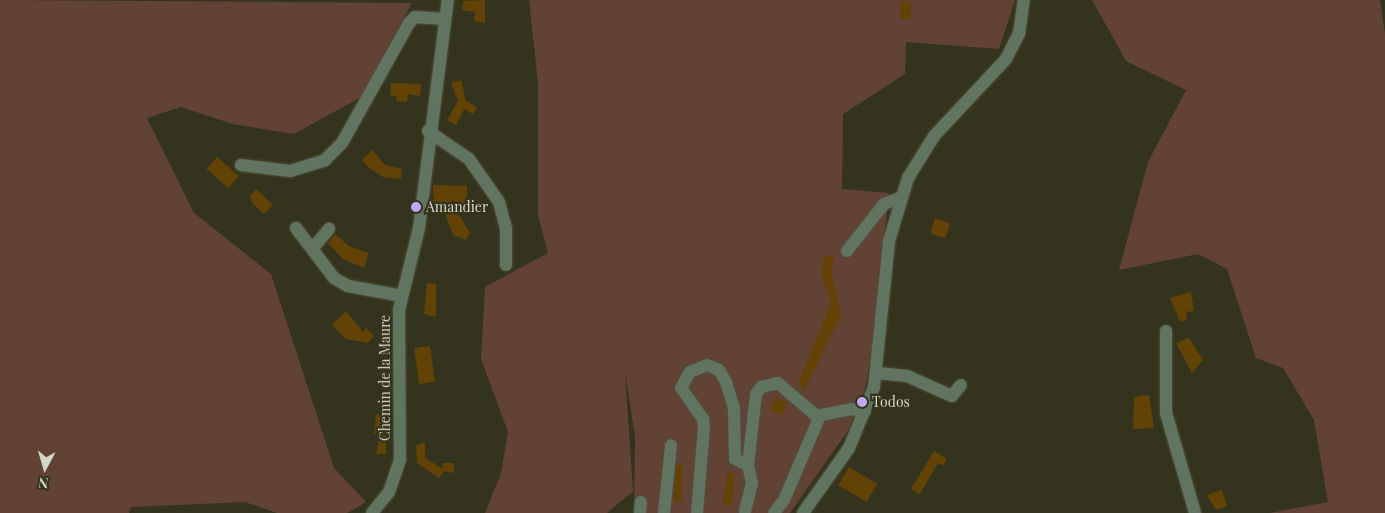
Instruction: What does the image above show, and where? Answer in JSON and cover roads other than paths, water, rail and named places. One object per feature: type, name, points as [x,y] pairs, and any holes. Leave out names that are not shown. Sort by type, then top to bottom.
[{"type":"street","name":"Chemin de la Maure","points":[[372,513],[389,492],[400,460],[402,296],[419,228],[428,131],[448,0]]},
{"type":"street","points":[[803,513],[849,448],[865,412],[878,373],[889,241],[900,198],[934,136],[1006,59],[1019,34],[1024,0]]},
{"type":"street","points":[[241,165],[290,171],[325,160],[342,143],[415,17],[445,19]]},
{"type":"street","points":[[428,131],[469,158],[499,202],[506,229],[506,265]]},
{"type":"street","points":[[846,252],[884,204],[900,198]]},
{"type":"street","points":[[296,228],[334,278],[348,286],[402,296]]},
{"type":"street","points":[[313,248],[329,228]]},
{"type":"street","points":[[1166,331],[1166,413],[1195,513]]},
{"type":"street","points":[[698,513],[704,428],[703,419],[681,388],[690,372],[707,365],[726,382],[734,409],[735,459],[748,466]]},
{"type":"street","points":[[878,373],[907,376],[952,396],[962,385]]},
{"type":"street","points":[[745,510],[752,483],[748,466],[756,394],[761,387],[778,383],[816,416],[816,429],[774,513]]},
{"type":"street","points":[[816,416],[842,409],[865,412]]},
{"type":"street","points":[[664,513],[671,445]]},
{"type":"place","name":"Amandier","points":[[416,207]]},
{"type":"place","name":"Todos","points":[[862,402]]}]
